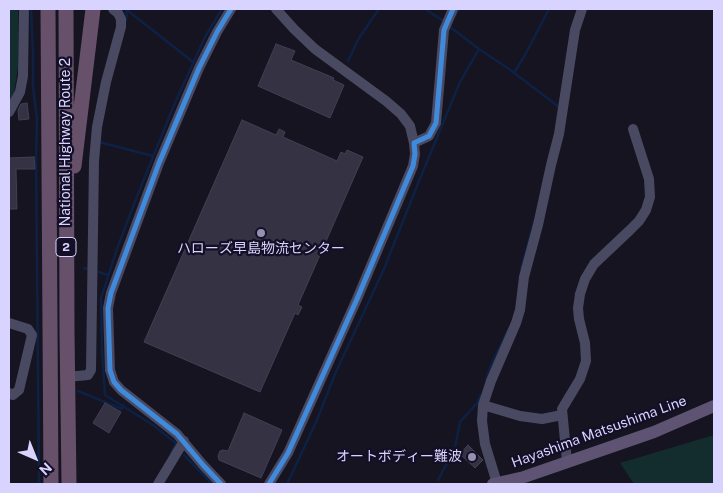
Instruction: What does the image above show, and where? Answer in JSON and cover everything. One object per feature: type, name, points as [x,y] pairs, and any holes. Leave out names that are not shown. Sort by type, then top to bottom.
[{"type":"highway","name":"National Highway Route 2","points":[[48,9],[51,484]]},
{"type":"highway","name":"National Highway Route 2","points":[[66,9],[68,484]]},
{"type":"highway","points":[[66,332],[70,283],[73,178],[93,9]]},
{"type":"main road","name":"Hayashima Matsushima Line","points":[[495,484],[524,481],[567,462],[654,432],[714,406]]},
{"type":"street","points":[[9,112],[20,92],[23,76],[24,9]]},
{"type":"street","points":[[67,377],[88,375],[91,370],[94,161],[97,127],[121,20],[118,13],[113,9]]},
{"type":"street","points":[[221,484],[177,434],[121,390],[114,382],[110,370],[108,308],[111,293],[158,163],[199,68],[231,9]]},
{"type":"street","points":[[269,484],[288,453],[357,299],[413,166],[415,154],[410,126],[401,114],[316,49],[276,9]]},
{"type":"street","points":[[414,143],[430,136],[436,123],[444,30],[453,9]]},
{"type":"street","points":[[495,484],[485,444],[482,421],[483,406],[491,381],[520,310],[524,277],[559,134],[575,30],[582,9]]},
{"type":"street","points":[[567,462],[562,409],[580,379],[586,361],[585,343],[579,320],[580,294],[585,279],[594,264],[639,221],[646,210],[650,197],[649,179],[633,128]]},
{"type":"street","points":[[9,324],[28,329],[32,336],[19,390],[13,394],[9,393]]},
{"type":"street","points":[[483,406],[520,416],[542,418],[562,415]]},
{"type":"street","points":[[158,484],[184,442]]},
{"type":"green space","points":[[9,9],[18,9],[18,67],[14,93],[9,103]]},
{"type":"green space","points":[[714,435],[714,484],[634,484],[620,463]]},
{"type":"building","points":[[276,44],[295,51],[291,60],[334,78],[333,80],[344,85],[330,118],[258,86]]},
{"type":"building","points":[[27,103],[29,119],[19,120],[18,110],[21,104]]},
{"type":"building","name":"ハローズ早島物流センター","points":[[242,120],[276,135],[279,129],[285,132],[283,137],[337,161],[341,152],[345,154],[347,150],[363,157],[298,305],[302,307],[298,315],[295,313],[260,392],[144,342]]},
{"type":"building","points":[[34,157],[35,169],[16,169],[17,209],[9,209],[9,158]]},
{"type":"building","points":[[105,403],[121,412],[109,433],[93,423]]},
{"type":"building","points":[[244,413],[282,430],[261,478],[219,460],[220,451],[228,451]]},
{"type":"building","name":"オートボディー難波","points":[[468,445],[483,460],[475,468],[460,454]]},
{"type":"waterway","points":[[31,9],[33,86],[37,119],[39,484]]},
{"type":"waterway","points":[[126,21],[127,9]]},
{"type":"waterway","points":[[177,444],[153,425],[105,395],[101,298],[118,246],[174,105],[205,37],[222,9]]},
{"type":"waterway","points":[[348,61],[359,38],[379,9]]},
{"type":"waterway","points":[[425,9],[442,20]]},
{"type":"waterway","points":[[455,16],[459,9]]},
{"type":"waterway","points":[[514,73],[549,9]]},
{"type":"waterway","points":[[127,10],[193,62]]},
{"type":"waterway","points":[[449,26],[509,69],[559,107],[559,109]]},
{"type":"waterway","points":[[287,484],[384,269],[460,82],[479,49]]},
{"type":"waterway","points":[[99,142],[153,156]]},
{"type":"waterway","points":[[521,269],[534,222]]},
{"type":"waterway","points":[[96,271],[108,275]]},
{"type":"waterway","points":[[486,380],[508,330]]},
{"type":"waterway","points":[[78,391],[122,409],[123,405]]},
{"type":"waterway","points":[[438,480],[455,448],[460,422],[477,403],[481,395]]},
{"type":"waterway","points":[[171,453],[176,444]]},
{"type":"waterway","points":[[184,455],[212,484]]},
{"type":"cycle path","points":[[221,484],[177,434],[121,390],[114,382],[110,370],[108,308],[111,293],[159,163],[199,68],[231,9]]},
{"type":"cycle path","points":[[269,484],[288,453],[357,299],[413,166],[414,143],[429,136],[436,123],[444,30],[453,9]]},
{"type":"place","name":"ハローズ早島物流センター","points":[[261,233]]},
{"type":"place","name":"オートボディー難波","points":[[472,457]]}]
